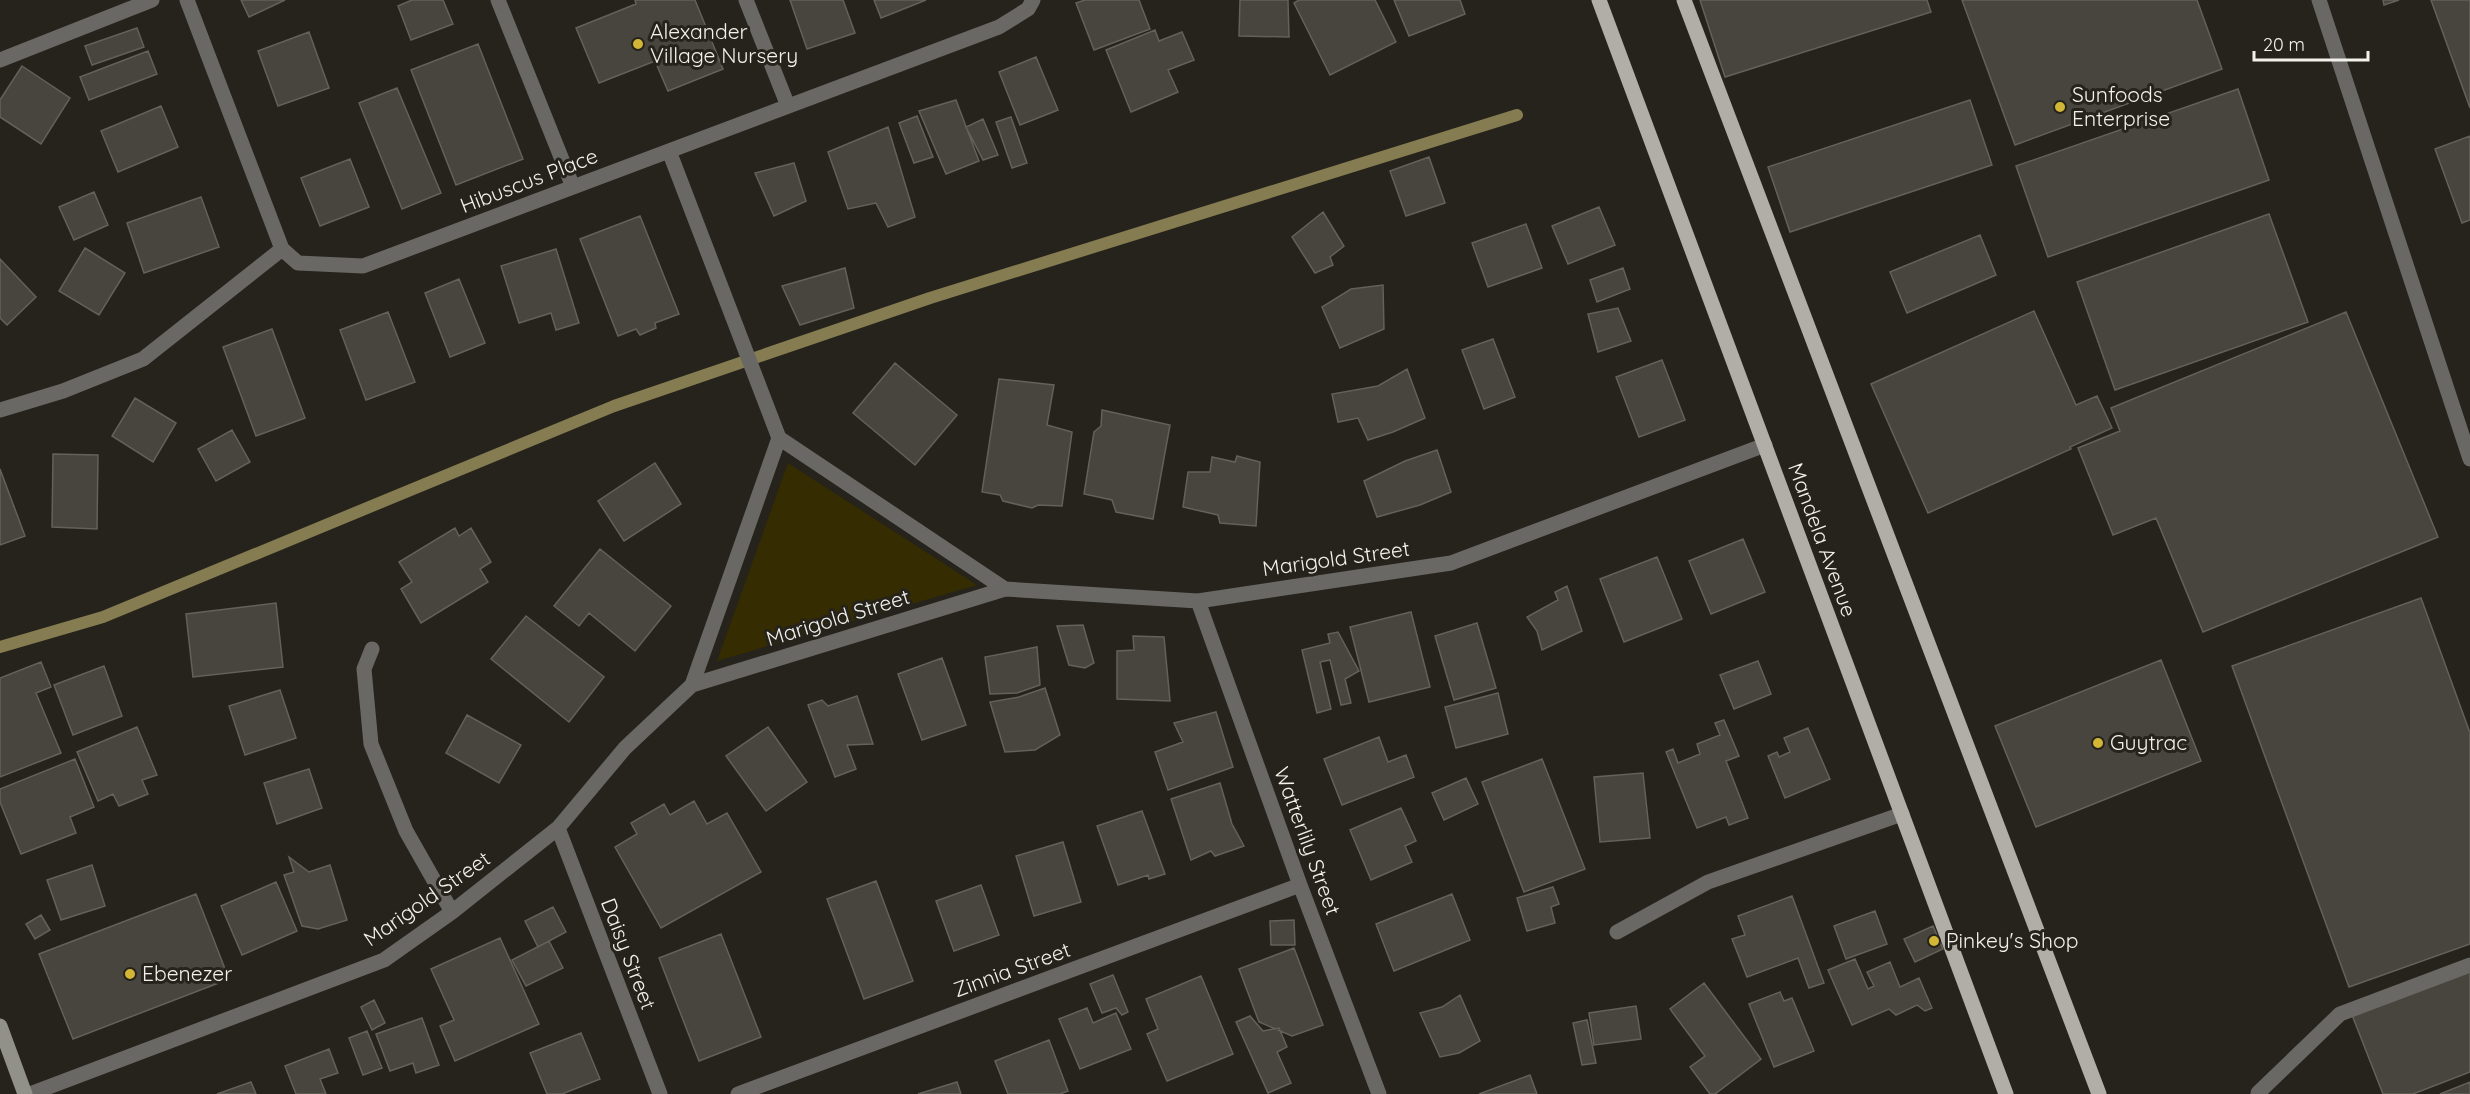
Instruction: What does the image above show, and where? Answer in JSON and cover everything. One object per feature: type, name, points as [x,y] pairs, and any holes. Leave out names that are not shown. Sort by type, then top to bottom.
[{"type":"main road","name":"Mandela Avenue","points":[[1599,0],[2006,1094]]},
{"type":"main road","points":[[1684,0],[2099,1094]]},
{"type":"street","points":[[0,60],[152,0]]},
{"type":"street","points":[[0,410],[63,391],[143,359],[282,249],[187,0]]},
{"type":"street","points":[[498,0],[573,187]]},
{"type":"street","points":[[746,0],[788,106]]},
{"type":"street","name":"Hibuscus Place","points":[[282,249],[297,263],[363,266],[999,27],[1028,9],[1033,0]]},
{"type":"street","points":[[2319,0],[2470,459]]},
{"type":"street","points":[[669,151],[779,438],[1005,589]]},
{"type":"street","points":[[692,685],[779,438]]},
{"type":"street","name":"Marigold Street","points":[[30,1094],[384,960],[452,912],[558,828],[625,748],[692,685],[1005,589],[1198,601],[1450,563],[1765,445]]},
{"type":"street","name":"Watterlily Street","points":[[1198,601],[1300,885],[1379,1094]]},
{"type":"street","points":[[372,649],[364,669],[371,744],[406,831],[452,912]]},
{"type":"street","points":[[1617,932],[1708,882],[1902,814]]},
{"type":"street","name":"Daisy Street","points":[[558,828],[660,1094]]},
{"type":"street","name":"Zinnia Street","points":[[738,1094],[1300,885]]},
{"type":"street","points":[[2252,1094],[2259,1094],[2340,1014],[2470,965]]},
{"type":"street","points":[[0,1026],[25,1094]]},
{"type":"shaded area","points":[[788,463],[977,585],[717,661]]},
{"type":"building","points":[[241,0],[285,0],[249,17]]},
{"type":"building","points":[[412,0],[443,0],[453,24],[411,40],[398,6]]},
{"type":"building","points":[[635,0],[695,0],[723,69],[668,91],[655,61],[599,83],[576,28],[636,4]]},
{"type":"building","points":[[790,0],[843,0],[855,33],[807,49]]},
{"type":"building","points":[[874,0],[926,0],[881,18]]},
{"type":"building","points":[[1085,0],[1139,0],[1150,29],[1094,50],[1076,3]]},
{"type":"building","points":[[1240,0],[1288,0],[1289,37],[1239,36]]},
{"type":"building","points":[[1299,0],[1375,0],[1396,42],[1330,75],[1294,3]]},
{"type":"building","points":[[1394,0],[1460,0],[1465,14],[1409,36]]},
{"type":"building","points":[[1700,0],[1927,0],[1931,12],[1725,77]]},
{"type":"building","name":"Sunfoods Enterprise","points":[[1962,0],[2197,0],[2222,69],[2015,145]]},
{"type":"building","points":[[2383,0],[2399,0],[2384,5]]},
{"type":"building","points":[[2431,0],[2470,0],[2470,108]]},
{"type":"building","points":[[137,28],[144,47],[92,65],[85,46]]},
{"type":"building","points":[[1155,30],[1159,41],[1182,32],[1194,60],[1168,70],[1178,92],[1131,112],[1106,50]]},
{"type":"building","points":[[309,32],[329,88],[278,106],[258,51]]},
{"type":"building","points":[[478,44],[523,159],[456,185],[411,70]]},
{"type":"building","points":[[148,51],[157,74],[89,100],[80,77]]},
{"type":"building","points":[[1036,57],[1058,110],[1020,125],[999,72]]},
{"type":"building","points":[[22,66],[70,98],[41,144],[0,117],[0,100]]},
{"type":"building","points":[[397,88],[441,193],[402,209],[359,103]]},
{"type":"building","points":[[2238,89],[2269,180],[2048,257],[2016,166]]},
{"type":"building","points":[[956,100],[979,161],[946,174],[919,111]]},
{"type":"building","points":[[1970,100],[1992,165],[1790,232],[1768,167]]},
{"type":"building","points":[[161,106],[178,147],[118,172],[101,131]]},
{"type":"building","points":[[917,116],[933,157],[914,163],[899,123]]},
{"type":"building","points":[[1011,117],[1027,163],[1012,168],[996,122]]},
{"type":"building","points":[[983,119],[998,155],[983,160],[966,127]]},
{"type":"building","points":[[888,127],[915,217],[888,227],[876,203],[848,209],[828,152]]},
{"type":"building","points":[[2470,136],[2470,220],[2462,223],[2435,149]]},
{"type":"building","points":[[1429,157],[1445,203],[1406,216],[1390,171]]},
{"type":"building","points":[[350,159],[369,207],[320,226],[301,178]]},
{"type":"building","points":[[794,163],[806,201],[774,216],[755,173]]},
{"type":"building","points":[[94,192],[108,225],[74,240],[59,207]]},
{"type":"building","points":[[201,197],[219,247],[144,273],[127,223]]},
{"type":"building","points":[[1599,207],[1615,245],[1568,264],[1552,226]]},
{"type":"building","points":[[1323,212],[1344,246],[1330,257],[1333,265],[1315,273],[1292,237]]},
{"type":"building","points":[[2269,214],[2308,322],[2115,390],[2077,282]]},
{"type":"building","points":[[640,216],[679,314],[655,323],[656,328],[640,335],[636,329],[618,336],[580,239]]},
{"type":"building","points":[[1526,224],[1542,268],[1488,287],[1472,243]]},
{"type":"building","points":[[1980,235],[1996,275],[1907,313],[1890,272]]},
{"type":"building","points":[[85,248],[125,273],[99,315],[59,291]]},
{"type":"building","points":[[556,249],[579,323],[556,330],[551,313],[519,323],[501,266]]},
{"type":"building","points":[[0,259],[36,297],[7,325],[0,318]]},
{"type":"building","points":[[845,268],[854,308],[800,325],[782,286]]},
{"type":"building","points":[[1623,268],[1630,289],[1597,302],[1590,280]]},
{"type":"building","points":[[459,279],[485,343],[450,357],[425,293]]},
{"type":"building","points":[[1383,285],[1384,329],[1340,348],[1322,307],[1351,289]]},
{"type":"building","points":[[1618,308],[1631,341],[1598,352],[1588,314]]},
{"type":"building","points":[[2034,311],[2076,405],[2097,396],[2112,428],[2070,447],[2071,449],[1928,513],[1871,384]]},
{"type":"building","points":[[388,312],[415,382],[366,400],[340,330]]},
{"type":"building","points":[[2346,312],[2438,537],[2203,632],[2156,518],[2113,535],[2078,448],[2120,431],[2111,408]]},
{"type":"building","points":[[272,329],[305,418],[256,436],[223,347]]},
{"type":"building","points":[[1493,339],[1515,397],[1484,409],[1462,350]]},
{"type":"building","points":[[1662,360],[1685,420],[1639,437],[1616,377]]},
{"type":"building","points":[[895,363],[957,415],[915,465],[853,413]]},
{"type":"building","points":[[1407,369],[1425,418],[1368,440],[1358,418],[1338,422],[1332,394],[1378,386]]},
{"type":"building","points":[[999,379],[1054,385],[1047,425],[1072,432],[1062,506],[1038,505],[1032,508],[1003,501],[1000,495],[982,492]]},
{"type":"building","points":[[135,398],[176,423],[153,462],[112,436]]},
{"type":"building","points":[[1102,410],[1170,425],[1153,519],[1116,512],[1112,500],[1084,494],[1094,432],[1101,426]]},
{"type":"building","points":[[232,430],[250,462],[216,481],[198,449]]},
{"type":"building","points":[[1437,450],[1451,492],[1420,505],[1377,517],[1364,481],[1405,461]]},
{"type":"building","points":[[53,454],[98,455],[97,529],[52,527]]},
{"type":"building","points":[[1237,456],[1260,462],[1256,526],[1220,523],[1218,515],[1183,507],[1188,472],[1210,472],[1212,457],[1235,462]]},
{"type":"building","points":[[655,463],[681,504],[624,541],[598,501]]},
{"type":"building","points":[[0,469],[25,536],[0,545]]},
{"type":"building","points":[[455,528],[459,536],[471,528],[491,562],[480,569],[488,582],[421,623],[401,589],[412,582],[399,562]]},
{"type":"building","points":[[1743,539],[1765,592],[1711,614],[1689,561]]},
{"type":"building","points":[[600,549],[671,606],[635,651],[589,613],[579,626],[554,606]]},
{"type":"building","points":[[1657,557],[1682,619],[1624,642],[1600,579]]},
{"type":"building","points":[[1567,586],[1582,631],[1542,650],[1537,631],[1527,617],[1558,600],[1555,592]]},
{"type":"building","points":[[2421,598],[2470,733],[2470,944],[2349,987],[2232,666]]},
{"type":"building","points":[[276,603],[283,667],[193,677],[186,614]]},
{"type":"building","points":[[1411,612],[1430,687],[1369,702],[1350,627]]},
{"type":"building","points":[[526,616],[604,677],[569,722],[491,659]]},
{"type":"building","points":[[1477,623],[1496,688],[1454,700],[1435,636]]},
{"type":"building","points":[[1083,625],[1094,663],[1085,668],[1069,665],[1057,626]]},
{"type":"building","points":[[1338,632],[1359,671],[1345,679],[1351,703],[1341,705],[1330,660],[1320,662],[1331,709],[1317,713],[1302,650],[1330,643],[1328,634]]},
{"type":"building","points":[[1133,636],[1164,637],[1170,701],[1117,699],[1117,651],[1134,650]]},
{"type":"building","points":[[1037,647],[1040,685],[1017,693],[990,694],[985,657]]},
{"type":"building","points":[[942,658],[966,725],[922,740],[898,674]]},
{"type":"building","name":"Guytrac","points":[[2161,660],[2201,761],[2036,827],[1995,726]]},
{"type":"building","points":[[1758,661],[1771,694],[1734,709],[1720,675]]},
{"type":"building","points":[[41,662],[51,687],[36,693],[61,753],[0,777],[0,678]]},
{"type":"building","points":[[104,666],[122,716],[73,735],[54,685]]},
{"type":"building","points":[[1045,688],[1060,735],[1035,750],[1005,752],[990,702],[1019,697]]},
{"type":"building","points":[[280,690],[296,738],[245,755],[229,706]]},
{"type":"building","points":[[1498,693],[1508,734],[1456,748],[1445,707]]},
{"type":"building","points":[[857,696],[873,744],[847,745],[856,769],[835,777],[808,705],[822,700],[828,706]]},
{"type":"building","points":[[1216,712],[1233,767],[1168,790],[1155,752],[1183,742],[1174,723]]},
{"type":"building","points":[[467,715],[521,745],[499,783],[446,753]]},
{"type":"building","points":[[1724,720],[1739,756],[1726,761],[1748,818],[1729,825],[1726,817],[1697,828],[1666,752],[1673,749],[1678,763],[1700,754],[1697,744],[1720,735],[1715,723]]},
{"type":"building","points":[[137,727],[157,775],[142,780],[148,794],[119,806],[113,794],[98,801],[77,752]]},
{"type":"building","points":[[768,727],[807,782],[766,811],[726,756]]},
{"type":"building","points":[[1808,728],[1830,779],[1785,798],[1768,756],[1777,752],[1779,757],[1790,752],[1784,738]]},
{"type":"building","points":[[1379,737],[1388,762],[1406,755],[1414,777],[1342,805],[1324,759]]},
{"type":"building","points":[[75,759],[94,807],[70,817],[76,833],[21,854],[0,802],[0,789]]},
{"type":"building","points":[[1542,759],[1585,869],[1524,892],[1482,782]]},
{"type":"building","points":[[309,769],[322,808],[277,824],[264,783]]},
{"type":"building","points":[[1643,773],[1650,838],[1600,842],[1594,777]]},
{"type":"building","points":[[1466,778],[1478,804],[1444,820],[1432,793]]},
{"type":"building","points":[[1220,783],[1232,824],[1244,846],[1215,856],[1211,851],[1191,860],[1171,799]]},
{"type":"building","points":[[694,801],[707,824],[727,813],[761,872],[661,928],[615,847],[637,834],[631,823],[664,804],[670,815]]},
{"type":"building","points":[[1401,808],[1416,841],[1405,846],[1412,862],[1371,880],[1350,830]]},
{"type":"building","points":[[1142,811],[1165,874],[1149,879],[1148,875],[1118,885],[1097,826]]},
{"type":"building","points":[[1063,842],[1081,902],[1034,916],[1016,856]]},
{"type":"building","points":[[289,857],[309,872],[330,865],[347,920],[318,929],[302,926],[284,875],[294,872]]},
{"type":"building","points":[[92,865],[105,906],[61,920],[47,880]]},
{"type":"building","points":[[876,881],[913,981],[864,999],[827,899]]},
{"type":"building","points":[[276,882],[297,931],[242,955],[221,906]]},
{"type":"building","points":[[981,885],[999,935],[954,951],[936,901]]},
{"type":"building","points":[[1553,887],[1559,904],[1551,907],[1555,923],[1527,931],[1517,898]]},
{"type":"building","points":[[196,894],[229,979],[73,1039],[39,954]]},
{"type":"building","points":[[1452,894],[1470,940],[1394,971],[1376,924]]},
{"type":"building","points":[[1792,896],[1824,983],[1809,988],[1798,958],[1747,977],[1732,939],[1745,935],[1738,916]]},
{"type":"building","points":[[553,907],[566,932],[538,947],[525,921]]},
{"type":"building","points":[[1875,911],[1887,944],[1846,959],[1834,926]]},
{"type":"building","points":[[41,915],[50,930],[35,939],[26,924]]},
{"type":"building","points":[[1294,920],[1295,945],[1271,945],[1270,921]]},
{"type":"building","points":[[1933,926],[1943,949],[1915,962],[1904,939]]},
{"type":"building","points":[[721,934],[761,1037],[699,1061],[659,958]]},
{"type":"building","points":[[500,938],[539,1024],[455,1061],[440,1026],[454,1020],[431,969]]},
{"type":"building","points":[[549,941],[563,968],[526,986],[512,960]]},
{"type":"building","points":[[1294,948],[1323,1025],[1292,1036],[1259,1022],[1239,969]]},
{"type":"building","points":[[1855,959],[1868,989],[1874,986],[1867,972],[1890,962],[1900,987],[1919,978],[1932,1008],[1925,1011],[1917,1005],[1896,1015],[1889,1009],[1852,1025],[1828,970]]},
{"type":"building","points":[[2470,969],[2470,1072],[2413,1094],[2383,1094],[2352,1015]]},
{"type":"building","points":[[1113,975],[1128,1012],[1122,1015],[1116,1008],[1102,1013],[1090,984]]},
{"type":"building","points":[[1201,976],[1233,1054],[1167,1081],[1147,1034],[1158,1029],[1146,999]]},
{"type":"building","points":[[1704,983],[1761,1059],[1715,1094],[1710,1094],[1690,1067],[1705,1056],[1670,1009]]},
{"type":"building","points":[[1780,992],[1784,1001],[1792,998],[1814,1051],[1774,1067],[1749,1004]]},
{"type":"building","points":[[1460,995],[1480,1041],[1459,1053],[1440,1057],[1420,1013],[1442,1007]]},
{"type":"building","points":[[374,1000],[385,1023],[372,1030],[361,1007]]},
{"type":"building","points":[[1636,1006],[1641,1039],[1594,1045],[1589,1013]]},
{"type":"building","points":[[1087,1008],[1093,1023],[1116,1013],[1131,1049],[1080,1069],[1059,1019]]},
{"type":"building","points":[[1250,1016],[1263,1031],[1279,1028],[1287,1047],[1277,1052],[1291,1083],[1268,1093],[1236,1022]]},
{"type":"building","points":[[422,1018],[439,1065],[416,1073],[413,1063],[390,1071],[376,1034]]},
{"type":"building","points":[[1587,1020],[1596,1063],[1582,1065],[1573,1023]]},
{"type":"building","points":[[367,1031],[382,1068],[363,1075],[349,1038]]},
{"type":"building","points":[[581,1033],[600,1079],[562,1094],[547,1094],[530,1053]]},
{"type":"building","points":[[1049,1040],[1068,1091],[1060,1094],[1008,1094],[995,1061]]},
{"type":"building","points":[[329,1049],[338,1073],[320,1079],[326,1094],[296,1094],[285,1066]]},
{"type":"building","points":[[1530,1075],[1537,1094],[1479,1094]]},
{"type":"building","points":[[251,1082],[256,1094],[217,1094]]},
{"type":"building","points":[[957,1082],[961,1094],[918,1094]]},
{"type":"building","points":[[2470,1082],[2470,1094],[2440,1094]]},
{"type":"waterway","points":[[0,647],[103,617],[614,406],[930,298],[1517,115]]},
{"type":"place","name":"Alexander Village Nursery","points":[[638,44]]},
{"type":"place","name":"Sunfoods Enterprise","points":[[2060,107]]},
{"type":"place","name":"Guytrac","points":[[2098,743]]},
{"type":"place","name":"Pinkey's Shop","points":[[1934,941]]},
{"type":"place","name":"Ebenezer","points":[[130,974]]}]
